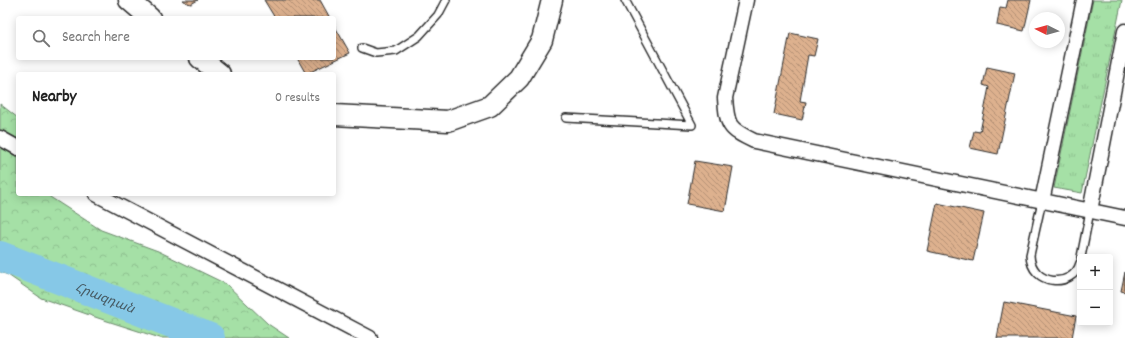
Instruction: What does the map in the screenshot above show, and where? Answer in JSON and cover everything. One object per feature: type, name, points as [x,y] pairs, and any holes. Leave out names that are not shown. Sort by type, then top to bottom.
[{"type":"main road","points":[[129,0],[148,16]]},
{"type":"main road","points":[[336,115],[448,121],[490,106],[519,78],[542,40],[552,0]]},
{"type":"main road","points":[[202,60],[218,72]]},
{"type":"street","points":[[746,0],[725,98],[726,112],[730,125],[740,134],[754,141],[1125,218]]},
{"type":"street","points":[[1042,201],[1084,0]]},
{"type":"street","points":[[1090,211],[1125,30]]},
{"type":"street","points":[[0,138],[16,147]]},
{"type":"street","points":[[100,196],[370,338]]},
{"type":"lane","points":[[362,48],[376,53],[396,51],[419,36],[438,15],[446,0]]},
{"type":"lane","points":[[566,118],[692,125],[625,0]]},
{"type":"lane","points":[[1042,201],[1030,255],[1032,268],[1043,278],[1052,281],[1070,277],[1077,268]]},
{"type":"lane","points":[[1082,254],[1090,211]]},
{"type":"green space","points":[[1093,0],[1122,0],[1082,193],[1054,188]]},
{"type":"green space","points":[[0,104],[16,116],[16,196],[49,196],[101,230],[158,251],[226,284],[268,324],[289,338],[160,338],[41,298],[8,275],[0,272]]},
{"type":"building","points":[[183,0],[198,0],[191,4]]},
{"type":"building","points":[[264,0],[320,0],[329,16],[274,16]]},
{"type":"building","points":[[1008,0],[1031,0],[1024,31],[997,25],[1000,7],[1006,8]]},
{"type":"building","points":[[336,28],[350,53],[336,60]]},
{"type":"building","points":[[790,33],[818,39],[814,56],[808,55],[800,101],[806,102],[802,120],[774,114]]},
{"type":"building","points":[[298,60],[335,60],[310,72],[305,72]]},
{"type":"building","points":[[987,67],[1015,73],[998,154],[970,148],[974,131],[980,132],[989,87],[983,85]]},
{"type":"building","points":[[695,161],[733,167],[725,211],[687,204]]},
{"type":"building","points":[[937,203],[984,213],[973,261],[927,251]]},
{"type":"building","points":[[1125,272],[1125,292],[1121,291]]},
{"type":"building","points":[[1004,302],[1076,316],[1072,338],[997,338]]},
{"type":"waterway","name":"Հրազդան","points":[[0,256],[210,338]]}]
